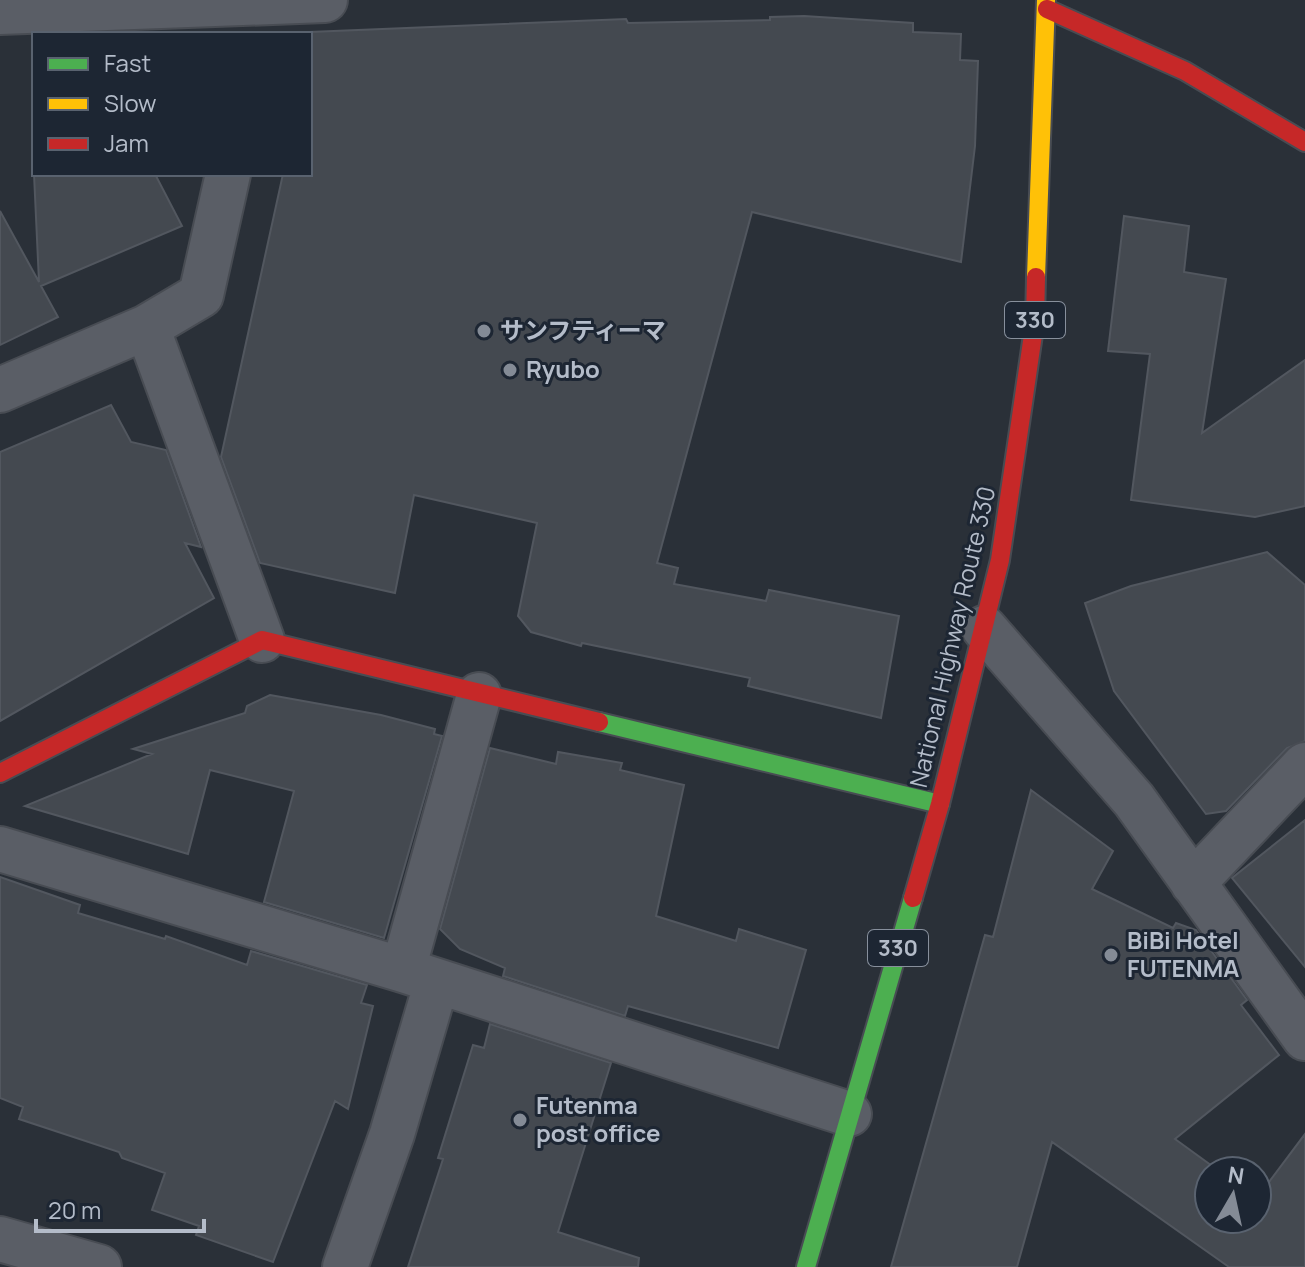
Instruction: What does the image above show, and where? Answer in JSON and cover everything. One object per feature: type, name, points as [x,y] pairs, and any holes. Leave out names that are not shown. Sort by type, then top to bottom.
[{"type":"main road","points":[[1041,3],[1185,71],[1305,142]]},
{"type":"main road","name":"National Highway Route 330","points":[[806,1267],[940,804],[1000,560],[1035,321],[1041,3]]},
{"type":"main road","points":[[0,773],[262,640],[479,695],[940,804]]},
{"type":"street","points":[[0,12],[264,12],[325,0]]},
{"type":"street","points":[[0,390],[147,327],[201,295],[228,176]]},
{"type":"street","points":[[147,327],[262,640]]},
{"type":"street","points":[[984,628],[1097,754],[1305,1038]]},
{"type":"street","points":[[345,1267],[392,1134],[420,976],[479,695]]},
{"type":"street","points":[[1193,883],[1305,765]]},
{"type":"street","points":[[0,849],[420,976],[849,1114]]},
{"type":"street","points":[[0,1239],[99,1267]]},
{"type":"building","name":"サンフティーマ","points":[[804,16],[913,23],[913,32],[961,34],[960,60],[978,61],[975,146],[961,262],[752,212],[657,563],[678,568],[674,584],[766,601],[769,590],[899,616],[881,718],[748,686],[750,678],[582,643],[581,646],[531,632],[518,616],[537,523],[414,495],[395,593],[260,563],[221,457],[283,176],[312,176],[310,32],[626,19],[628,23],[770,20],[770,17]]},
{"type":"building","points":[[34,176],[156,176],[182,226],[41,286],[58,317],[0,345],[0,211],[39,282]]},
{"type":"building","points":[[1124,216],[1189,226],[1184,272],[1226,279],[1202,433],[1305,360],[1305,506],[1255,517],[1131,500],[1150,354],[1108,351]]},
{"type":"building","points":[[111,405],[131,442],[166,450],[201,547],[185,543],[214,598],[0,721],[0,452]]},
{"type":"building","points":[[1267,552],[1305,585],[1305,741],[1287,748],[1226,811],[1206,814],[1114,691],[1085,603],[1131,586]]},
{"type":"building","points":[[270,695],[381,715],[435,729],[434,734],[442,736],[384,938],[264,902],[294,791],[210,770],[188,854],[25,806],[152,754],[133,749],[245,713],[247,706]]},
{"type":"building","points":[[490,748],[556,764],[558,752],[622,763],[620,770],[684,785],[656,916],[736,941],[739,929],[806,950],[778,1048],[628,1006],[625,1016],[503,976],[505,968],[460,949],[440,929]]},
{"type":"building","points":[[1031,790],[1113,851],[1092,889],[1173,928],[1176,923],[1196,930],[1247,1000],[1241,1005],[1279,1055],[1175,1139],[1197,1155],[1193,1155],[1193,1235],[1273,1235],[1273,1177],[1305,1134],[1305,1267],[1229,1267],[1052,1142],[1017,1267],[891,1267],[985,935],[993,937]]},
{"type":"building","points":[[1305,820],[1305,967],[1232,878]]},
{"type":"building","points":[[0,877],[80,905],[78,913],[165,939],[166,936],[247,965],[251,951],[367,985],[361,1003],[373,1006],[348,1109],[335,1101],[273,1262],[196,1235],[199,1226],[152,1210],[165,1173],[122,1158],[119,1152],[19,1119],[23,1107],[0,1098]]},
{"type":"building","points":[[490,1024],[611,1063],[558,1232],[639,1258],[638,1267],[408,1267],[443,1159],[438,1158],[473,1045],[484,1048]]},
{"type":"traffic: fast","points":[[599,722],[940,804]]},
{"type":"traffic: fast","points":[[806,1267],[913,898]]},
{"type":"traffic: slow","points":[[1036,277],[1046,0]]},
{"type":"traffic: jam","points":[[1047,9],[1185,71],[1305,142]]},
{"type":"traffic: jam","points":[[913,898],[940,804],[1000,560],[1035,321],[1036,277]]},
{"type":"traffic: jam","points":[[0,773],[262,640],[599,722]]},
{"type":"place","name":"サンフティーマ","points":[[484,331]]},
{"type":"place","name":"Ryubo","points":[[510,370]]},
{"type":"place","name":"BiBi Hotel FUTENMA","points":[[1111,955]]},
{"type":"place","name":"Futenma post office","points":[[520,1120]]}]
